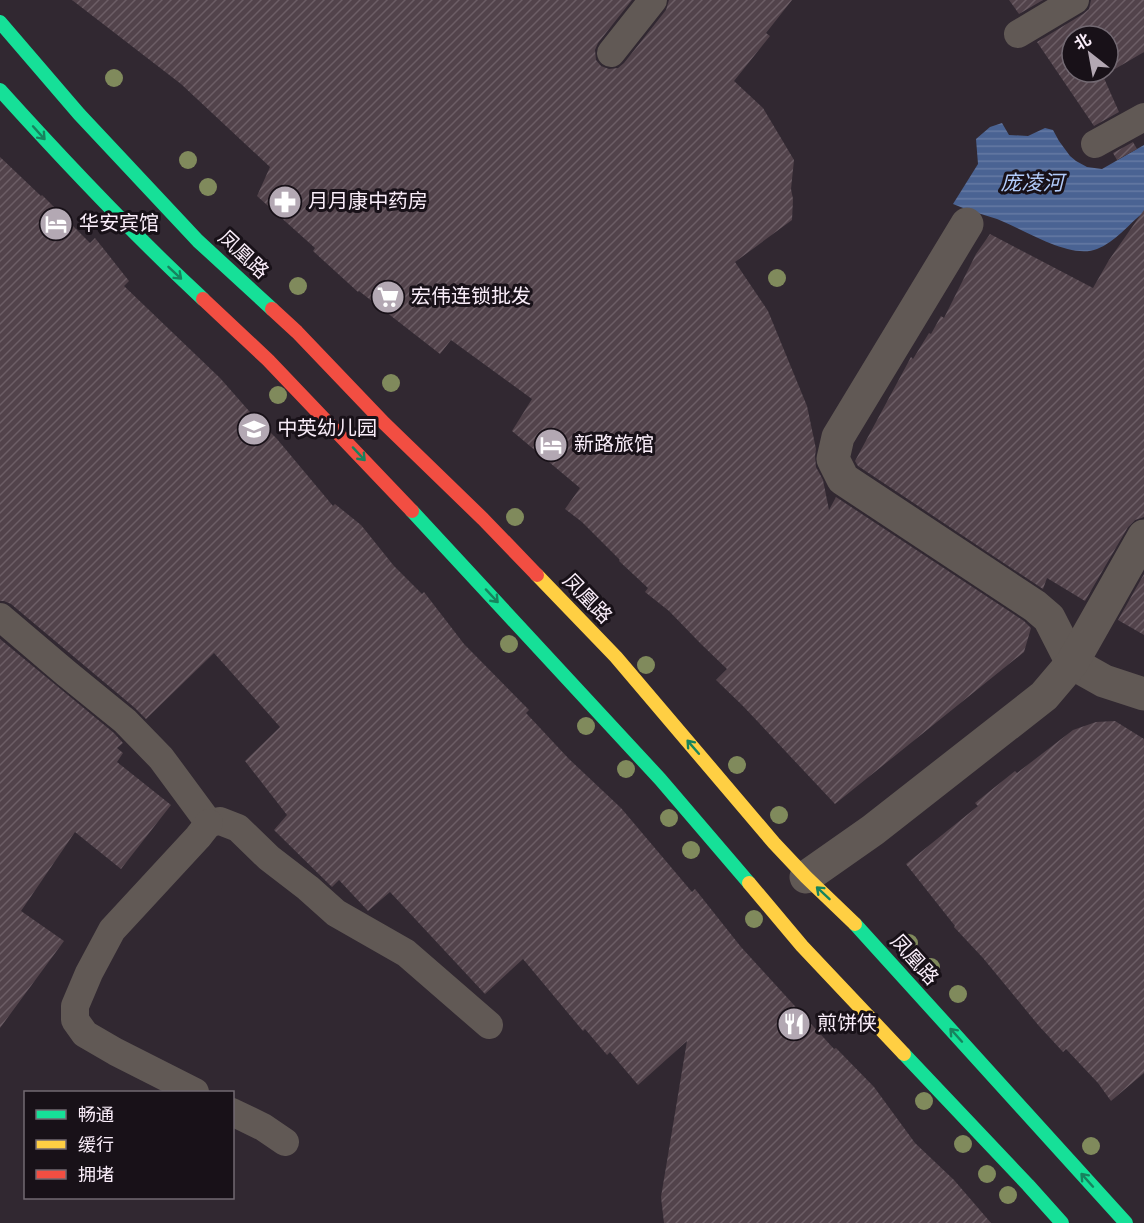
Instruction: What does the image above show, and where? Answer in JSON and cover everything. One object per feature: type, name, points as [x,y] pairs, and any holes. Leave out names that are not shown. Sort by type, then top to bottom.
[{"type":"main road","name":"凤凰路","points":[[0,22],[79,114],[198,241],[297,332],[616,657],[774,843],[851,919],[1126,1223]]},
{"type":"main road","points":[[0,90],[169,268],[268,360],[450,551],[660,779],[802,946],[1062,1223]]},
{"type":"street","points":[[967,224],[838,437],[833,459],[843,479],[1035,606],[1049,618],[1072,663],[1104,681],[1144,694]]},
{"type":"street","points":[[806,877],[873,830],[1044,696],[1072,663],[1144,536]]},
{"type":"lane","points":[[611,53],[653,0]]},
{"type":"lane","points":[[1018,34],[1074,0]]},
{"type":"lane","points":[[1095,144],[1144,117]]},
{"type":"lane","points":[[0,617],[125,721],[161,758],[209,823]]},
{"type":"lane","points":[[193,1091],[85,1034],[75,1020],[75,1006],[89,973],[112,930],[209,823],[220,821],[238,828],[269,858],[308,888],[336,914],[406,953],[489,1025]]},
{"type":"lane","points":[[234,1113],[263,1127],[285,1142]]},
{"type":"water","name":"庞凌河","points":[[1002,123],[1009,135],[1028,136],[1045,128],[1053,130],[1070,156],[1087,167],[1102,169],[1144,145],[1144,212],[1110,242],[1097,249],[1086,251],[1060,247],[997,219],[953,204],[978,164],[976,139],[990,127]]},
{"type":"building","points":[[72,0],[632,0],[595,50],[596,60],[601,66],[609,69],[618,68],[624,63],[666,10],[669,0],[792,0],[766,33],[770,36],[734,81],[763,108],[794,160],[791,189],[792,220],[735,262],[768,311],[807,406],[816,449],[816,467],[823,480],[829,510],[836,497],[1024,621],[1031,628],[1024,652],[835,804],[716,680],[727,669],[669,611],[645,592],[648,588],[582,522],[565,509],[580,488],[512,431],[532,399],[451,340],[440,354],[358,292],[313,251],[315,248],[257,196],[270,167],[181,84]]},
{"type":"building","points":[[1009,0],[1043,0],[1019,14]]},
{"type":"building","points":[[1091,0],[1144,0],[1144,52],[1120,66],[1120,24],[1067,24],[1089,9]]},
{"type":"building","points":[[1060,28],[1060,76],[1037,42]]},
{"type":"building","points":[[1066,84],[1107,84],[1119,112],[1094,126]]},
{"type":"building","points":[[1133,142],[1137,149],[1117,160],[1113,153]]},
{"type":"building","points":[[0,157],[90,243],[95,238],[129,281],[124,286],[220,378],[277,439],[333,506],[335,504],[361,525],[394,566],[422,594],[424,592],[464,644],[529,710],[526,713],[569,759],[621,808],[692,892],[695,889],[741,947],[834,1049],[836,1048],[874,1087],[915,1143],[954,1180],[991,1223],[664,1223],[661,1197],[687,1041],[638,1085],[610,1052],[607,1055],[585,1029],[583,1031],[523,959],[485,994],[390,892],[368,911],[339,880],[332,887],[274,830],[287,815],[245,761],[280,727],[214,653],[146,719],[11,604],[0,601]]},
{"type":"building","points":[[1144,210],[1144,517],[1135,520],[1128,527],[1085,601],[1047,578],[1043,589],[858,466],[855,461],[911,357],[913,359],[941,316],[944,318],[976,254],[990,234],[1093,288],[1109,260]]},
{"type":"building","points":[[1144,574],[1144,635],[1118,620]]},
{"type":"building","points":[[0,639],[114,733],[123,743],[117,748],[123,753],[117,762],[171,805],[121,869],[75,832],[21,911],[64,941],[0,1028]]},
{"type":"building","points":[[1115,721],[1144,739],[1144,1073],[1111,1101],[1098,1083],[1066,1049],[1063,1052],[1039,1026],[983,958],[954,927],[906,864],[978,806],[975,803],[1073,730],[1096,722]]},
{"type":"traffic: fast","points":[[0,22],[79,114],[198,241],[272,309]]},
{"type":"traffic: fast","points":[[0,90],[99,197],[203,299]]},
{"type":"traffic: fast","points":[[412,511],[660,779],[749,883]]},
{"type":"traffic: fast","points":[[855,924],[1126,1223]]},
{"type":"traffic: fast","points":[[904,1054],[1062,1223]]},
{"type":"traffic: slow","points":[[537,575],[616,657],[774,843],[855,924]]},
{"type":"traffic: slow","points":[[749,883],[802,946],[904,1054]]},
{"type":"traffic: jam","points":[[203,299],[268,360],[412,511]]},
{"type":"traffic: jam","points":[[272,309],[537,575]]},
{"type":"place","name":"月月康中药房","points":[[285,202]]},
{"type":"place","name":"华安宾馆","points":[[56,224]]},
{"type":"place","name":"宏伟连锁批发","points":[[388,297]]},
{"type":"place","name":"中英幼儿园","points":[[254,429]]},
{"type":"place","name":"新路旅馆","points":[[551,445]]},
{"type":"place","name":"煎饼侠","points":[[794,1024]]}]
